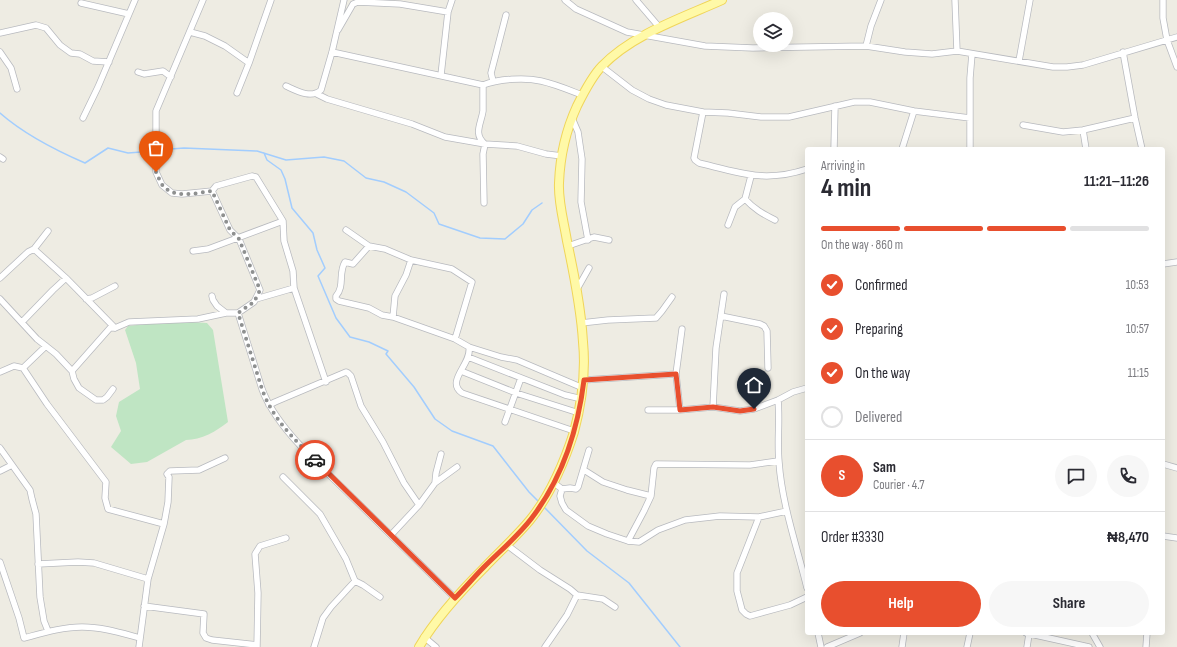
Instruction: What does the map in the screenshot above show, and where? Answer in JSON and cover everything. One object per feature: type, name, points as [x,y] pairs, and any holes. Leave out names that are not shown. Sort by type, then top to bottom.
[{"type":"main road","points":[[419,647],[424,637],[455,598],[518,534],[536,512],[554,483],[574,431],[579,414],[584,384],[584,344],[561,207],[559,184],[562,156],[572,118],[582,95],[601,66],[623,49],[644,35],[722,0]]},
{"type":"street","points":[[83,118],[98,87],[135,0]]},
{"type":"street","points":[[203,0],[156,111],[156,172],[162,185],[172,193],[182,194],[212,191],[216,186],[252,176],[256,177],[283,221],[284,241],[293,270],[294,288],[326,382]]},
{"type":"street","points":[[237,93],[249,63],[270,0]]},
{"type":"street","points":[[317,94],[321,90],[332,52],[344,0]]},
{"type":"street","points":[[441,75],[448,12],[452,0]]},
{"type":"street","points":[[565,0],[576,9],[627,32],[705,46],[753,48],[866,46],[905,52],[932,54],[957,51],[1053,67],[1067,67],[1083,65],[1177,37]]},
{"type":"street","points":[[636,0],[660,28]]},
{"type":"street","points":[[866,46],[871,26],[881,0]]},
{"type":"street","points":[[955,0],[957,51]]},
{"type":"street","points":[[1019,61],[1030,0]]},
{"type":"street","points":[[1163,0],[1163,18],[1167,40],[1177,67]]},
{"type":"street","points":[[337,32],[344,23],[353,4],[355,3],[400,2],[448,12]]},
{"type":"street","points":[[81,3],[129,14]]},
{"type":"street","points":[[494,81],[491,73],[506,15]]},
{"type":"street","points":[[0,33],[36,25],[42,26],[46,28],[60,45],[71,53],[80,54],[92,61],[109,62]]},
{"type":"street","points":[[190,32],[205,36],[225,46],[249,63]]},
{"type":"street","points":[[0,52],[11,68],[17,89]]},
{"type":"street","points":[[332,52],[483,85],[494,81],[540,80],[582,95]]},
{"type":"street","points":[[1123,52],[1142,147]]},
{"type":"street","points":[[970,147],[970,78],[972,54]]},
{"type":"street","points":[[601,66],[632,90],[649,99],[666,105],[703,112],[728,113],[761,118],[789,117],[854,102],[870,102],[914,111],[970,118]]},
{"type":"street","points":[[138,72],[144,74],[163,71],[171,77]]},
{"type":"street","points":[[483,85],[483,112],[478,130],[480,140],[485,144]]},
{"type":"street","points":[[286,86],[299,92],[317,94],[412,124],[445,137],[485,144],[518,146],[546,154],[562,156]]},
{"type":"street","points":[[834,147],[835,106]]},
{"type":"street","points":[[903,147],[914,111]]},
{"type":"street","points":[[703,112],[695,160],[699,163],[751,176],[766,177],[790,175],[805,170]]},
{"type":"street","points":[[572,118],[578,132],[582,159],[581,202],[588,240]]},
{"type":"street","points":[[1023,125],[1063,132],[1083,130],[1135,118]]},
{"type":"street","points":[[1083,130],[1086,147]]},
{"type":"street","points":[[484,202],[483,154],[485,144]]},
{"type":"street","points":[[728,225],[735,207],[745,199],[751,176]]},
{"type":"street","points":[[72,371],[110,328],[115,328],[129,322],[198,319],[226,312],[238,313],[254,302],[260,290],[238,237],[230,230],[212,191]]},
{"type":"street","points":[[745,199],[761,213],[775,220]]},
{"type":"street","points":[[193,250],[208,249],[283,221]]},
{"type":"street","points":[[346,230],[369,246],[385,249],[411,260],[452,269],[472,282],[454,339]]},
{"type":"street","points":[[0,278],[28,252],[34,249],[48,231]]},
{"type":"street","points":[[568,246],[594,238],[609,240]]},
{"type":"street","points":[[369,246],[354,264],[344,262],[342,266],[340,291],[336,296],[336,299],[339,301],[369,308],[382,315],[392,317],[454,339],[469,347],[501,357],[517,360],[584,384],[676,374]]},
{"type":"street","points":[[34,249],[66,278],[115,328]]},
{"type":"street","points":[[392,317],[395,296],[406,275],[411,260]]},
{"type":"street","points":[[1165,264],[1177,262]]},
{"type":"street","points":[[576,291],[590,268]]},
{"type":"street","points":[[22,322],[66,278]]},
{"type":"street","points":[[86,299],[92,298],[115,286]]},
{"type":"street","points":[[256,299],[294,288]]},
{"type":"street","points":[[713,407],[716,348],[724,294]]},
{"type":"street","points":[[212,296],[218,306],[226,312]]},
{"type":"street","points":[[581,323],[656,318],[672,297]]},
{"type":"street","points":[[0,299],[72,371],[79,388],[96,400],[103,400],[113,389]]},
{"type":"street","points":[[238,313],[262,389],[269,406],[289,434],[455,598]]},
{"type":"street","points":[[721,316],[760,324],[766,328],[768,368]]},
{"type":"street","points":[[680,410],[676,374],[682,329]]},
{"type":"street","points":[[23,368],[46,346]]},
{"type":"street","points":[[469,347],[470,352],[457,378],[455,386],[457,390],[574,431]]},
{"type":"street","points":[[468,357],[565,395],[582,399]]},
{"type":"street","points":[[0,372],[14,366],[23,368],[47,404],[106,482],[105,498],[108,509],[164,524]]},
{"type":"street","points":[[461,371],[516,393],[579,414]]},
{"type":"street","points":[[269,406],[275,402],[348,372],[351,376],[361,406],[383,442],[404,483],[419,505]]},
{"type":"street","points":[[505,422],[521,378]]},
{"type":"street","points":[[648,410],[680,410],[713,407],[740,411],[763,407],[793,392],[805,389]]},
{"type":"street","points":[[778,400],[778,460],[787,511],[805,580]]},
{"type":"street","points":[[0,448],[30,490],[36,514],[42,610],[48,632]]},
{"type":"street","points":[[554,483],[562,489],[576,489],[584,470],[589,450]]},
{"type":"street","points":[[435,483],[441,454]]},
{"type":"street","points":[[139,647],[148,579],[164,524],[168,502],[168,474],[170,471],[200,470],[225,458]]},
{"type":"street","points":[[628,541],[651,496],[654,468],[656,464],[750,465],[778,460]]},
{"type":"street","points":[[0,471],[12,465]]},
{"type":"street","points":[[1165,465],[1177,468]]},
{"type":"street","points":[[391,535],[419,505],[435,483],[457,466]]},
{"type":"street","points":[[584,470],[603,482],[651,496]]},
{"type":"street","points":[[283,477],[320,514],[346,559],[355,581],[364,585],[380,597]]},
{"type":"street","points":[[562,489],[560,496],[566,510],[588,526],[628,541],[639,542],[658,530],[685,520],[720,516],[759,517],[787,511]]},
{"type":"street","points":[[759,517],[737,572],[737,590],[742,610],[750,616],[790,605],[805,598]]},
{"type":"street","points":[[1165,536],[1177,538]]},
{"type":"street","points":[[144,606],[204,614],[204,633],[206,638],[257,646],[258,593],[255,554],[260,546],[286,538]]},
{"type":"street","points":[[507,545],[577,595],[603,599],[615,607]]},
{"type":"street","points":[[0,562],[19,618],[24,638],[48,632],[82,627],[105,629],[140,638]]},
{"type":"street","points":[[38,564],[78,562],[94,563],[148,579]]},
{"type":"street","points":[[314,647],[323,618],[355,581]]},
{"type":"street","points":[[545,647],[567,615],[577,595]]},
{"type":"street","points":[[818,635],[821,647]]},
{"type":"street","points":[[827,647],[855,635]]},
{"type":"street","points":[[902,647],[904,635]]},
{"type":"street","points":[[967,647],[970,635]]},
{"type":"street","points":[[1028,647],[1029,635]]},
{"type":"street","points":[[1034,635],[1089,647]]},
{"type":"street","points":[[1093,635],[1100,647]]},
{"type":"street","points":[[1146,647],[1147,635]]},
{"type":"street","points":[[424,637],[436,647]]},
{"type":"green space","points":[[173,321],[207,323],[213,330],[228,422],[219,429],[208,434],[192,440],[186,440],[147,462],[131,464],[111,447],[121,431],[116,416],[119,402],[140,389],[136,363],[125,330],[128,326]]},
{"type":"waterway","points":[[0,113],[41,141],[85,163],[108,148],[128,153],[154,151]]},
{"type":"waterway","points":[[158,150],[184,148],[257,151],[286,160],[324,157],[344,161],[366,178],[384,182],[406,192],[434,213],[439,224],[480,238],[505,239],[523,224],[532,210],[542,203]]},
{"type":"waterway","points":[[264,153],[267,160],[281,170],[285,179],[292,208],[313,233],[317,250],[325,268],[318,276],[336,318],[350,337],[369,342],[388,351],[386,354],[414,387],[435,419],[452,431],[493,446],[529,492],[539,502]]},
{"type":"waterway","points":[[543,506],[587,551],[629,583],[680,647]]},
{"type":"way so far","points":[[156,172],[162,185],[172,193],[182,194],[212,191],[230,230],[239,239],[260,290],[254,302],[238,313],[265,398],[274,414],[289,434],[315,460]]},
{"type":"route","points":[[315,460],[455,598],[518,534],[531,519],[549,493],[560,470],[579,414],[584,380],[676,374],[680,410],[713,407],[740,411],[754,409]]}]
